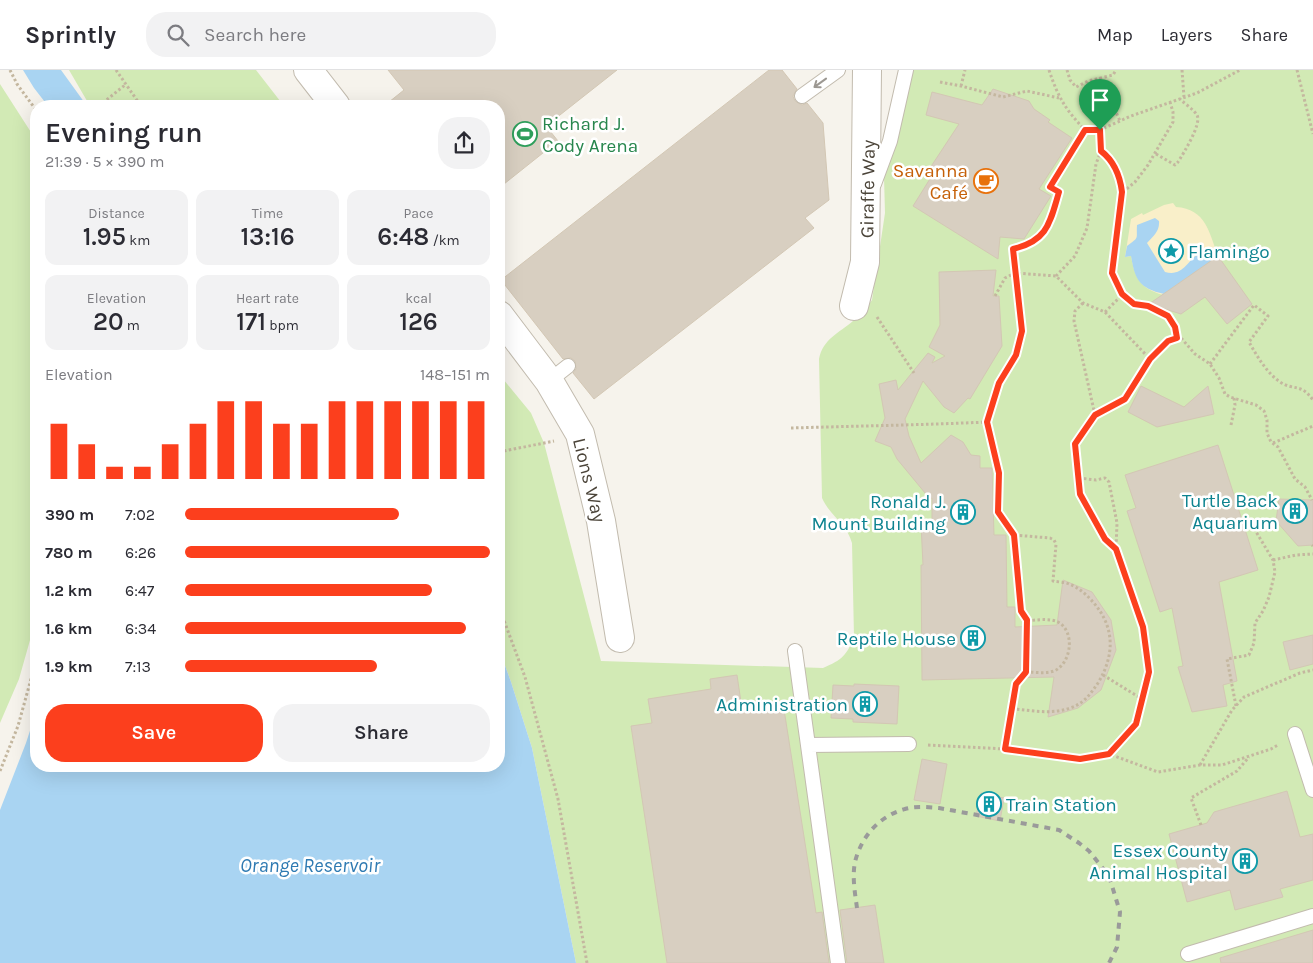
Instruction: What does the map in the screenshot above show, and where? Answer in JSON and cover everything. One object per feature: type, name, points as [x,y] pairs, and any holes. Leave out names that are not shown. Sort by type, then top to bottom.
[{"type":"street","points":[[308,70],[331,100]]},
{"type":"street","name":"Giraffe Way","points":[[854,306],[865,262],[867,70]]},
{"type":"street","name":"Lions Way","points":[[505,321],[558,374],[580,434],[601,521],[620,638]]},
{"type":"lane","points":[[802,96],[838,70]]},
{"type":"lane","points":[[867,201],[890,141],[906,70]]},
{"type":"lane","points":[[795,651],[838,963]]},
{"type":"lane","points":[[1295,734],[1313,790]]},
{"type":"lane","points":[[808,745],[909,744]]},
{"type":"lane","points":[[1188,954],[1313,916]]},
{"type":"path","points":[[10,70],[30,101]]},
{"type":"path","points":[[116,70],[136,100]]},
{"type":"path","points":[[961,86],[965,70]]},
{"type":"path","points":[[1049,70],[1056,90],[1068,112],[1085,130],[1100,130],[1197,93],[1240,70]]},
{"type":"path","points":[[1067,70],[1070,80],[1076,86],[1113,75],[1116,70]]},
{"type":"path","points":[[1156,154],[1175,165],[1199,121],[1197,115],[1182,98],[1182,70]]},
{"type":"path","points":[[1297,70],[1313,134]]},
{"type":"path","points":[[1100,78],[1120,121]]},
{"type":"path","points":[[940,82],[1003,97],[1027,91],[1060,98]]},
{"type":"path","points":[[106,100],[125,85]]},
{"type":"path","points":[[1122,192],[1135,182],[1156,154],[1173,122],[1170,102]]},
{"type":"path","points":[[1005,749],[1016,684],[1026,672],[1027,620],[1021,611],[1014,535],[998,512],[999,473],[987,422],[999,383],[1016,355],[1022,331],[1013,249],[1024,246],[1037,238],[1048,227],[1059,192],[1050,187],[1085,130]]},
{"type":"path","points":[[1056,276],[1075,256],[1086,228],[1096,164],[1101,151],[1100,130]]},
{"type":"path","points":[[1101,151],[1109,157],[1115,168],[1121,183],[1122,192],[1112,273],[1122,294],[1134,304],[1148,306],[1168,316],[1175,327],[1177,338]]},
{"type":"path","points":[[995,296],[1005,278],[1015,273],[1056,276],[1083,303],[1105,312],[1150,359]]},
{"type":"path","points":[[1105,312],[1122,294]]},
{"type":"path","points":[[1083,303],[1075,311],[1074,321],[1095,415]]},
{"type":"path","points":[[1210,364],[1254,305],[1268,316],[1249,342],[1262,364],[1278,381],[1286,385],[1302,388],[1313,400]]},
{"type":"path","points":[[885,329],[914,373]]},
{"type":"path","points":[[1116,549],[1105,539],[1080,494],[1075,444],[1095,415],[1125,399],[1150,359],[1168,341],[1177,338],[1182,339],[1195,354],[1210,364],[1226,394],[1256,405],[1264,411],[1267,420],[1267,433],[1278,447],[1295,479],[1306,487],[1312,500]]},
{"type":"path","points":[[1231,425],[1235,405],[1234,398]]},
{"type":"path","points":[[791,428],[987,422]]},
{"type":"path","points":[[1273,443],[1313,426]]},
{"type":"path","points":[[505,451],[580,434]]},
{"type":"path","points":[[1079,478],[1096,480],[1106,478],[1109,482],[1117,522],[1116,549],[1143,627],[1149,672],[1136,724],[1109,754]]},
{"type":"path","points":[[1307,491],[1313,494]]},
{"type":"path","points":[[1236,706],[1227,659],[1248,655],[1254,643],[1255,623],[1263,611],[1275,572],[1273,560],[1255,530]]},
{"type":"path","points":[[1012,709],[1053,712],[1071,708],[1089,698],[1103,675],[1109,654],[1111,634],[1102,612],[1085,594],[1069,584],[1054,581],[1056,544],[1054,540],[1014,535]]},
{"type":"path","points":[[1273,560],[1296,554],[1313,554]]},
{"type":"path","points":[[1026,672],[1056,670],[1064,664],[1069,653],[1070,644],[1067,632],[1060,623],[1050,620],[1027,620]]},
{"type":"path","points":[[505,623],[526,677],[558,799],[588,963]]},
{"type":"path","points":[[1200,765],[1236,706],[1244,697],[1300,673],[1313,670]]},
{"type":"path","points":[[1103,675],[1142,699]]},
{"type":"path","points":[[0,771],[18,726],[30,683]]},
{"type":"path","points":[[909,744],[1005,749],[1080,759],[1109,754],[1158,772],[1200,765],[1222,765],[1271,749],[1295,734]]},
{"type":"path","points":[[1201,825],[1191,798],[1237,771],[1250,756]]},
{"type":"green space","points":[[69,70],[256,70],[279,100],[86,100]]},
{"type":"green space","points":[[900,70],[1313,70],[1313,963],[576,963],[532,748],[505,666],[505,381],[531,413],[544,443],[601,661],[823,668],[835,662],[846,653],[854,637],[852,543],[846,530],[829,510],[822,498],[819,359],[828,341],[858,316],[872,300],[885,213],[883,141]]},
{"type":"green space","points":[[0,84],[30,131],[30,640],[19,679],[0,723]]},
{"type":"sand","name":"Flamingo","points":[[1173,203],[1176,207],[1194,212],[1200,217],[1209,230],[1218,256],[1163,295],[1149,289],[1140,282],[1134,271],[1131,256],[1125,257],[1131,219],[1142,213],[1143,215]]},
{"type":"water","points":[[23,70],[61,70],[83,100],[43,100]]},
{"type":"water","points":[[1155,218],[1159,221],[1158,228],[1147,243],[1165,272],[1178,272],[1196,256],[1207,251],[1216,258],[1164,294],[1144,286],[1134,271],[1131,256],[1125,257],[1127,246],[1136,237],[1137,225]]},
{"type":"water","name":"Orange Reservoir","points":[[505,666],[532,748],[576,963],[0,963],[0,810],[30,731],[30,772],[505,772]]},
{"type":"building","name":"Richard J. Cody Arena","points":[[388,70],[617,70],[546,126],[558,141],[505,183],[505,100],[392,100],[404,90]]},
{"type":"building","points":[[769,70],[782,70],[797,89],[793,96],[795,101],[802,105],[807,103],[823,123],[829,200],[805,218],[814,228],[594,399],[573,373],[576,369],[575,361],[571,358],[563,359],[505,285],[505,277]]},
{"type":"building","name":"Savanna Café","points":[[993,89],[1029,101],[1034,109],[1050,120],[1048,122],[1072,138],[1039,189],[1051,196],[1024,239],[1000,237],[998,259],[913,206],[933,174],[928,171],[959,124],[926,115],[932,92],[982,105]]},
{"type":"building","points":[[1218,256],[1252,304],[1227,324],[1205,297],[1181,314],[1149,304]]},
{"type":"building","points":[[996,270],[993,296],[999,296],[1002,346],[970,399],[968,398],[954,413],[944,407],[923,381],[905,419],[909,436],[921,463],[951,435],[963,442],[971,455],[980,456],[980,468],[992,468],[994,535],[1006,535],[1007,607],[1015,607],[1015,627],[1057,625],[1063,580],[1092,592],[1111,620],[1116,650],[1101,690],[1078,708],[1048,717],[1054,677],[922,680],[921,565],[923,565],[921,524],[932,524],[932,498],[930,499],[897,459],[891,447],[875,441],[885,418],[879,384],[896,380],[898,390],[928,353],[935,357],[932,363],[945,356],[929,347],[940,325],[939,272]]},
{"type":"building","points":[[1141,386],[1184,407],[1208,386],[1214,414],[1157,427],[1128,412]]},
{"type":"building","points":[[1218,445],[1258,570],[1219,582],[1237,681],[1223,685],[1227,706],[1192,712],[1178,667],[1183,666],[1172,608],[1160,612],[1127,511],[1136,508],[1125,475]]},
{"type":"building","name":"Turtle Back Aquarium","points":[[1279,499],[1313,500],[1313,545],[1298,546],[1276,521]]},
{"type":"building","points":[[1313,635],[1313,664],[1290,670],[1283,642]]},
{"type":"building","points":[[737,675],[742,709],[783,703],[816,913],[822,912],[829,963],[667,963],[631,726],[652,723],[648,699],[711,689],[710,679]]},
{"type":"building","name":"Administration","points":[[854,684],[899,686],[897,724],[853,722],[853,719],[831,718],[833,685],[854,686]]},
{"type":"building","points":[[922,759],[947,764],[940,804],[914,800]]},
{"type":"building","name":"Essex County Animal Hospital","points":[[1287,791],[1300,837],[1313,834],[1313,880],[1280,889],[1283,897],[1235,910],[1230,890],[1187,902],[1169,834],[1207,823],[1214,812]]},
{"type":"building","points":[[981,793],[1004,798],[1000,821],[976,816]]},
{"type":"building","points":[[875,905],[884,963],[847,963],[840,910]]},
{"type":"building","points":[[1313,930],[1313,963],[1221,963],[1220,958]]},
{"type":"railway","points":[[857,908],[854,873],[858,853],[872,829],[879,822],[896,812],[913,807],[939,808],[1059,830],[1089,851],[1109,876],[1120,912],[1117,947],[1109,963]]},
{"type":"place","name":"Richard J. Cody Arena","points":[[525,134]]},
{"type":"place","name":"Savanna Café","points":[[986,181]]},
{"type":"place","name":"Flamingo","points":[[1171,251]]},
{"type":"place","name":"Turtle Back Aquarium","points":[[1295,511]]},
{"type":"place","name":"Ronald J. Mount Building","points":[[963,512]]},
{"type":"place","name":"Reptile House","points":[[973,638]]},
{"type":"place","name":"Administration","points":[[865,704]]},
{"type":"place","name":"Train Station","points":[[989,804]]},
{"type":"place","name":"Essex County Animal Hospital","points":[[1245,861]]},
{"type":"route","points":[[1085,130],[1100,130],[1101,151],[1109,157],[1115,168],[1121,183],[1122,192],[1112,273],[1122,294],[1134,304],[1148,306],[1168,316],[1175,327],[1177,338],[1168,341],[1150,359],[1125,399],[1095,415],[1075,444],[1080,494],[1105,539],[1116,549],[1143,627],[1149,672],[1136,724],[1109,754],[1080,759],[1005,749],[1016,684],[1026,672],[1027,620],[1021,611],[1014,535],[998,512],[999,473],[987,422],[999,383],[1016,355],[1022,331],[1013,249],[1024,246],[1037,238],[1048,227],[1059,192],[1050,187],[1085,130]]}]
